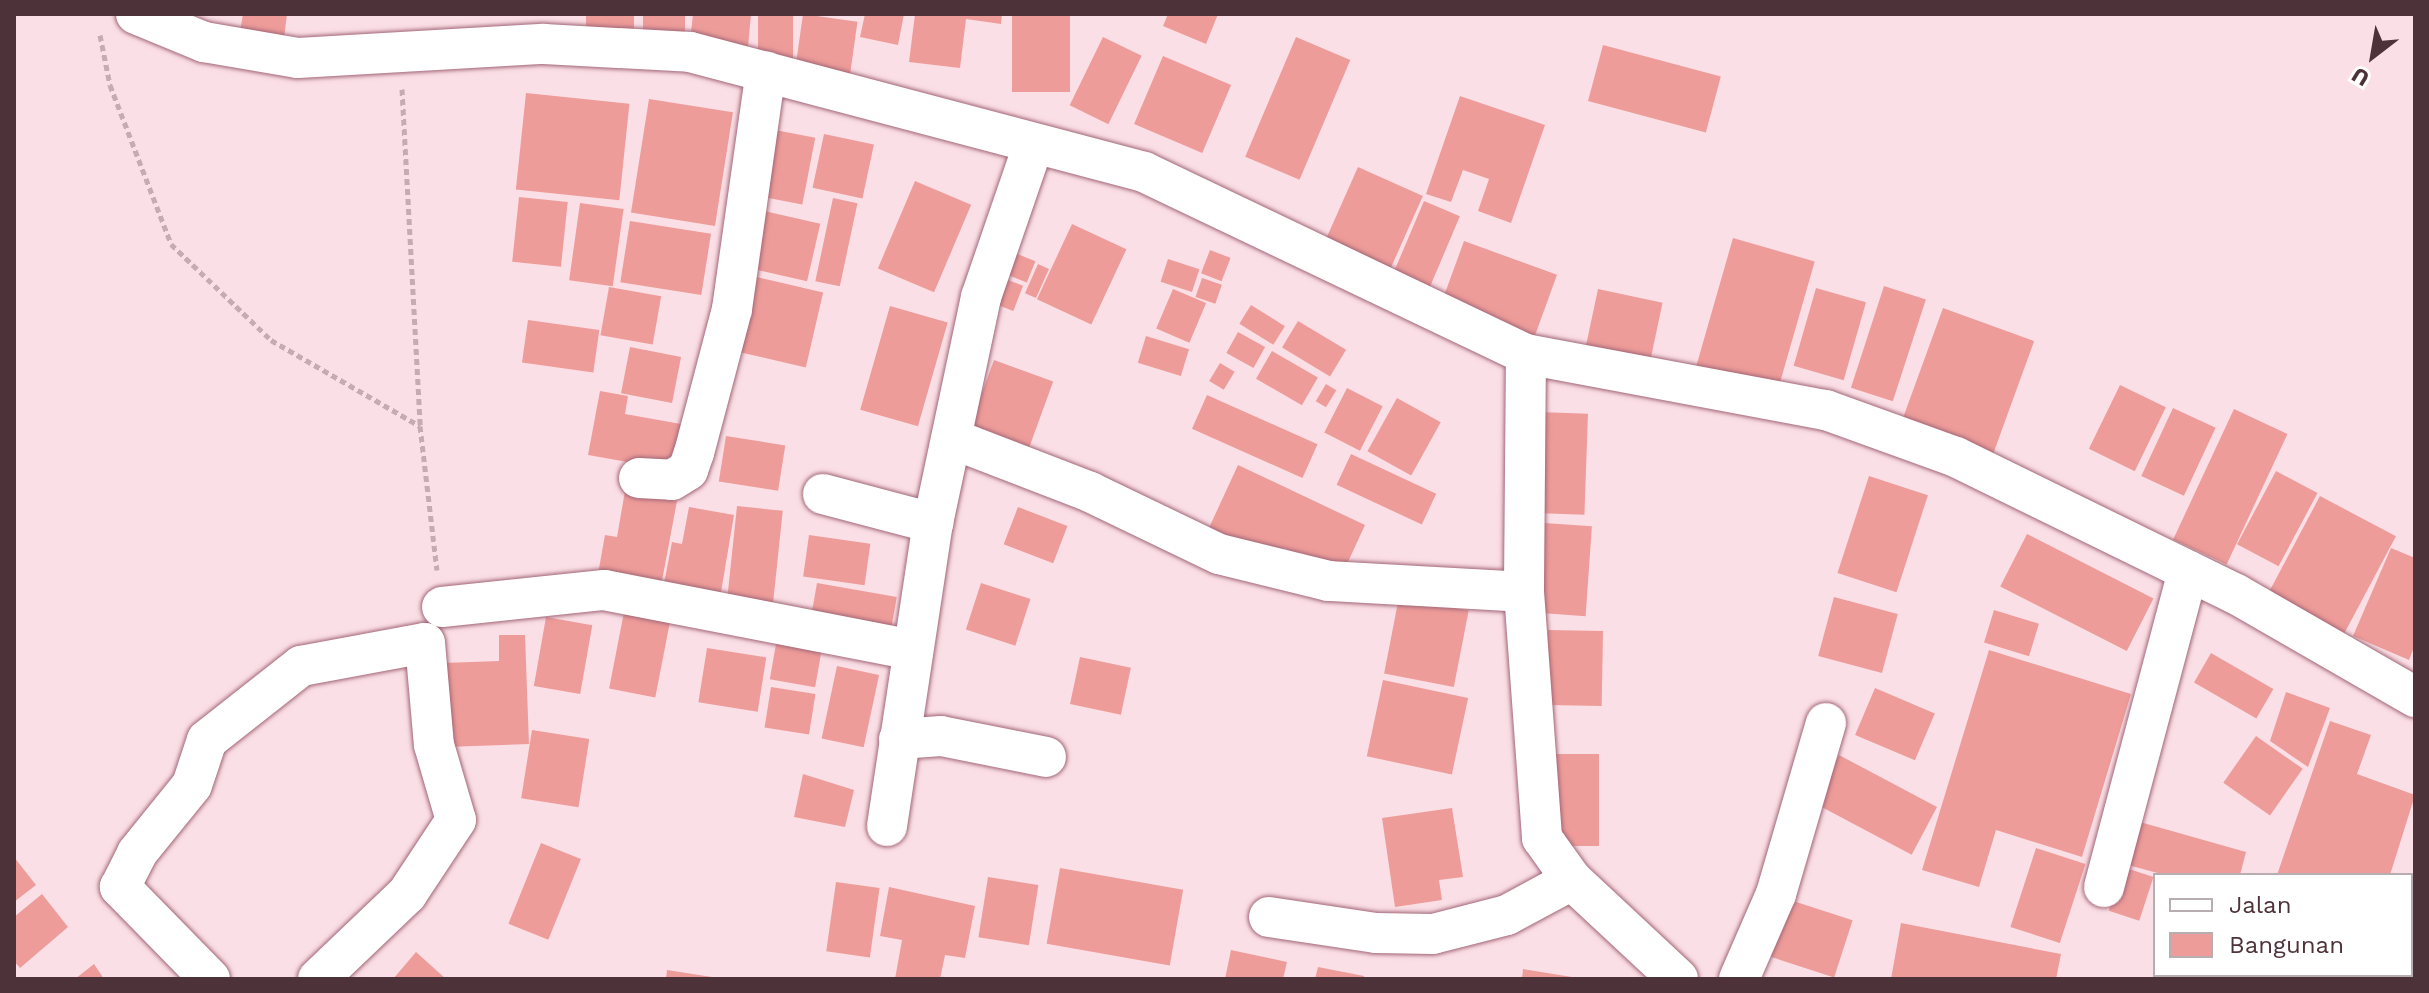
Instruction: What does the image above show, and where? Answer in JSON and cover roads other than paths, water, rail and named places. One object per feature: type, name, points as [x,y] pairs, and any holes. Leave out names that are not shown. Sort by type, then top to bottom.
[{"type":"street","points":[[118,20],[204,42],[298,58],[544,44],[690,52],[1033,146],[1144,172],[1526,354],[1826,410],[1956,457],[2188,571],[2415,697]]},
{"type":"street","points":[[639,478],[672,480],[688,470],[694,453],[732,309],[766,71]]},
{"type":"street","points":[[887,826],[933,523],[981,297],[1033,146]]},
{"type":"street","points":[[1526,354],[1524,592],[1537,810],[1542,838],[1572,880],[1663,972]]},
{"type":"street","points":[[953,439],[1090,492],[1219,554],[1329,581],[1524,592]]},
{"type":"street","points":[[823,494],[933,523]]},
{"type":"street","points":[[2104,887],[2188,571]]},
{"type":"street","points":[[442,607],[604,590],[912,650]]},
{"type":"street","points":[[210,979],[120,887],[137,853],[192,785],[207,740],[301,666],[425,643],[434,745],[456,820],[407,894],[318,979]]},
{"type":"street","points":[[1739,979],[1776,894],[1826,723]]},
{"type":"street","points":[[899,739],[941,736],[1046,757]]},
{"type":"street","points":[[1269,917],[1376,933],[1433,934],[1507,915],[1572,880]]}]
